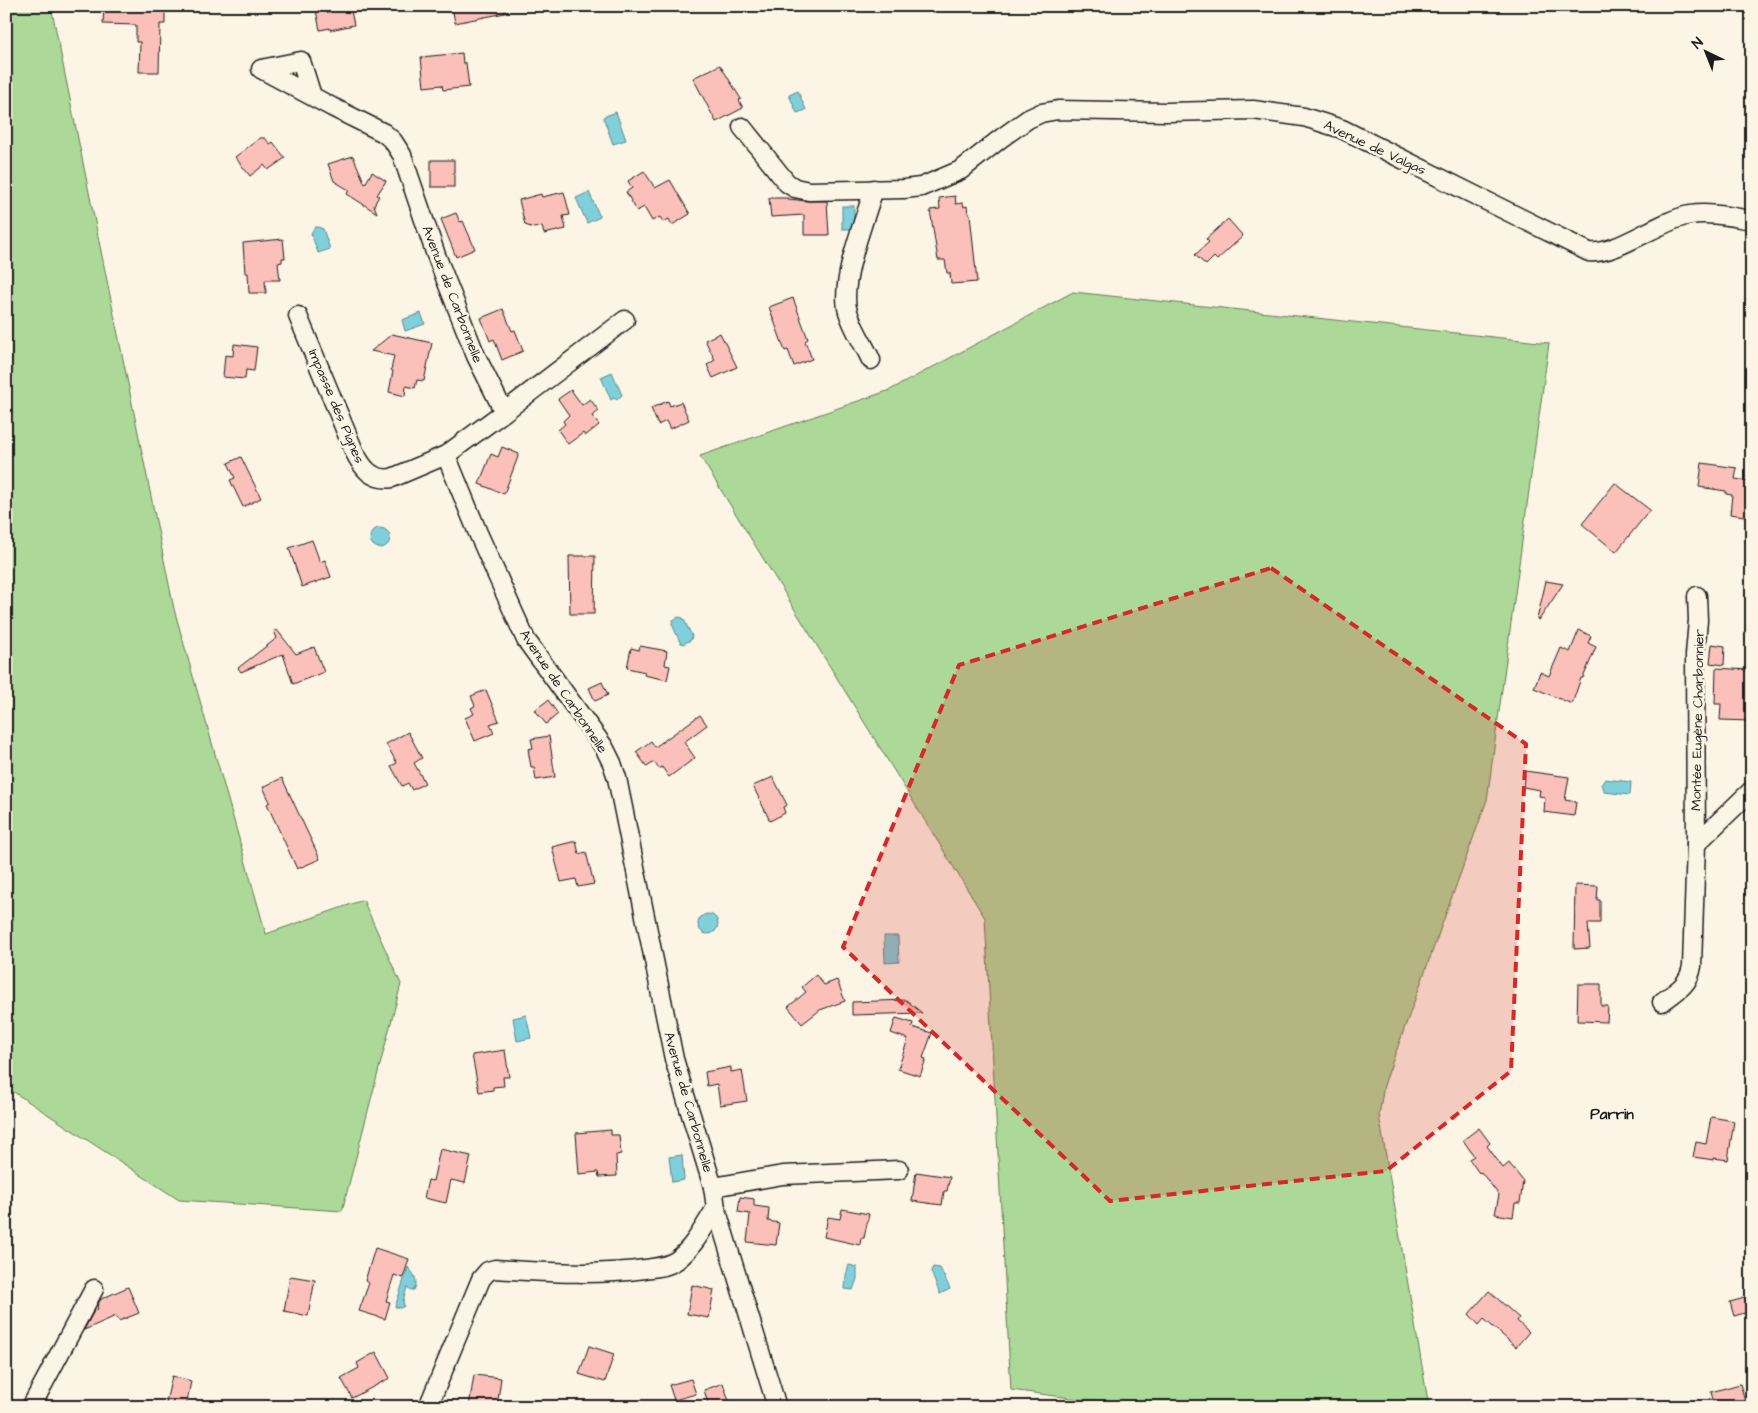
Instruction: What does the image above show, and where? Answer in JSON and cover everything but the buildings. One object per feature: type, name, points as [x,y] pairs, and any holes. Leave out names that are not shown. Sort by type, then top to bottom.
[{"type":"street","name":"Avenue de Carbonnelle","points":[[312,96],[384,133],[398,148],[436,255],[476,356],[504,412]]},
{"type":"street","name":"Avenue de Valgas","points":[[742,127],[787,182],[795,188],[810,191],[874,189],[921,187],[961,170],[971,164],[1000,139],[1041,112],[1058,110],[1167,112],[1253,110],[1304,117],[1342,129],[1589,252],[1596,253],[1610,249],[1660,225],[1690,215],[1708,214],[1752,220]]},
{"type":"street","points":[[871,360],[851,319],[847,308],[846,294],[851,266],[874,189]]},
{"type":"street","name":"Impasse des Pignes","points":[[298,316],[354,451],[365,471],[385,479],[392,478],[446,455]]},
{"type":"street","points":[[446,455],[625,320]]},
{"type":"street","name":"Avenue de Carbonnelle","points":[[446,455],[478,533],[526,640],[604,747],[612,762],[619,787],[674,1059],[713,1187],[716,1208],[777,1407]]},
{"type":"street","name":"Montée Eugène Charbonnier","points":[[1662,1002],[1684,986],[1691,976],[1696,844],[1695,656],[1698,620],[1697,596]]},
{"type":"street","name":"Montée Eugène Charbonnier","points":[[1696,844],[1752,790]]},
{"type":"street","points":[[713,1187],[783,1175],[899,1170]]},
{"type":"street","points":[[428,1407],[480,1278],[488,1271],[495,1269],[574,1274],[628,1271],[669,1265],[683,1255],[695,1241],[716,1208]]},
{"type":"street","points":[[31,1407],[94,1290]]},
{"type":"highlighted area","points":[[1271,568],[1526,744],[1511,1071],[1386,1171],[1110,1201],[843,947],[959,665]]},
{"type":"green space","points":[[6,6],[51,6],[174,609],[266,934],[363,900],[401,984],[342,1211],[179,1200],[6,1087]]},
{"type":"green space","points":[[1073,292],[1549,343],[1487,800],[1384,1085],[1379,1115],[1429,1407],[1137,1407],[1011,1390],[985,918],[700,456],[890,390]]},
{"type":"water","points":[[798,91],[806,110],[797,113],[789,95]]},
{"type":"water","points":[[616,112],[626,140],[613,144],[603,117]]},
{"type":"water","points":[[589,192],[600,217],[587,223],[576,198]]},
{"type":"water","points":[[842,206],[854,206],[854,229],[842,229]]},
{"type":"water","points":[[315,227],[323,229],[330,249],[318,253],[311,233]]},
{"type":"water","points":[[421,313],[425,324],[405,331],[402,320]]},
{"type":"water","points":[[612,372],[622,395],[617,400],[614,398],[611,400],[601,377]]},
{"type":"water","points":[[376,528],[384,528],[390,534],[390,542],[384,548],[376,548],[370,542],[370,534]]},
{"type":"water","points":[[679,617],[683,618],[692,636],[691,640],[683,644],[680,642],[672,624],[673,620]]},
{"type":"water","points":[[1605,779],[1631,782],[1630,795],[1604,792],[1601,785]]},
{"type":"water","points":[[708,914],[715,917],[718,924],[715,931],[708,934],[701,931],[698,924],[701,917]]},
{"type":"water","points":[[884,936],[898,936],[899,962],[885,963]]},
{"type":"water","points":[[526,1015],[531,1038],[517,1041],[513,1018]]},
{"type":"water","points":[[682,1155],[684,1180],[672,1182],[669,1157]]},
{"type":"water","points":[[849,1265],[857,1267],[857,1279],[853,1290],[845,1289]]},
{"type":"water","points":[[408,1267],[415,1278],[416,1284],[414,1290],[407,1287],[403,1301],[404,1306],[401,1308],[395,1307]]},
{"type":"water","points":[[933,1267],[940,1268],[950,1289],[940,1294],[931,1272]]},
{"type":"district","name":"Parrin","points":[[1612,1114]]}]
